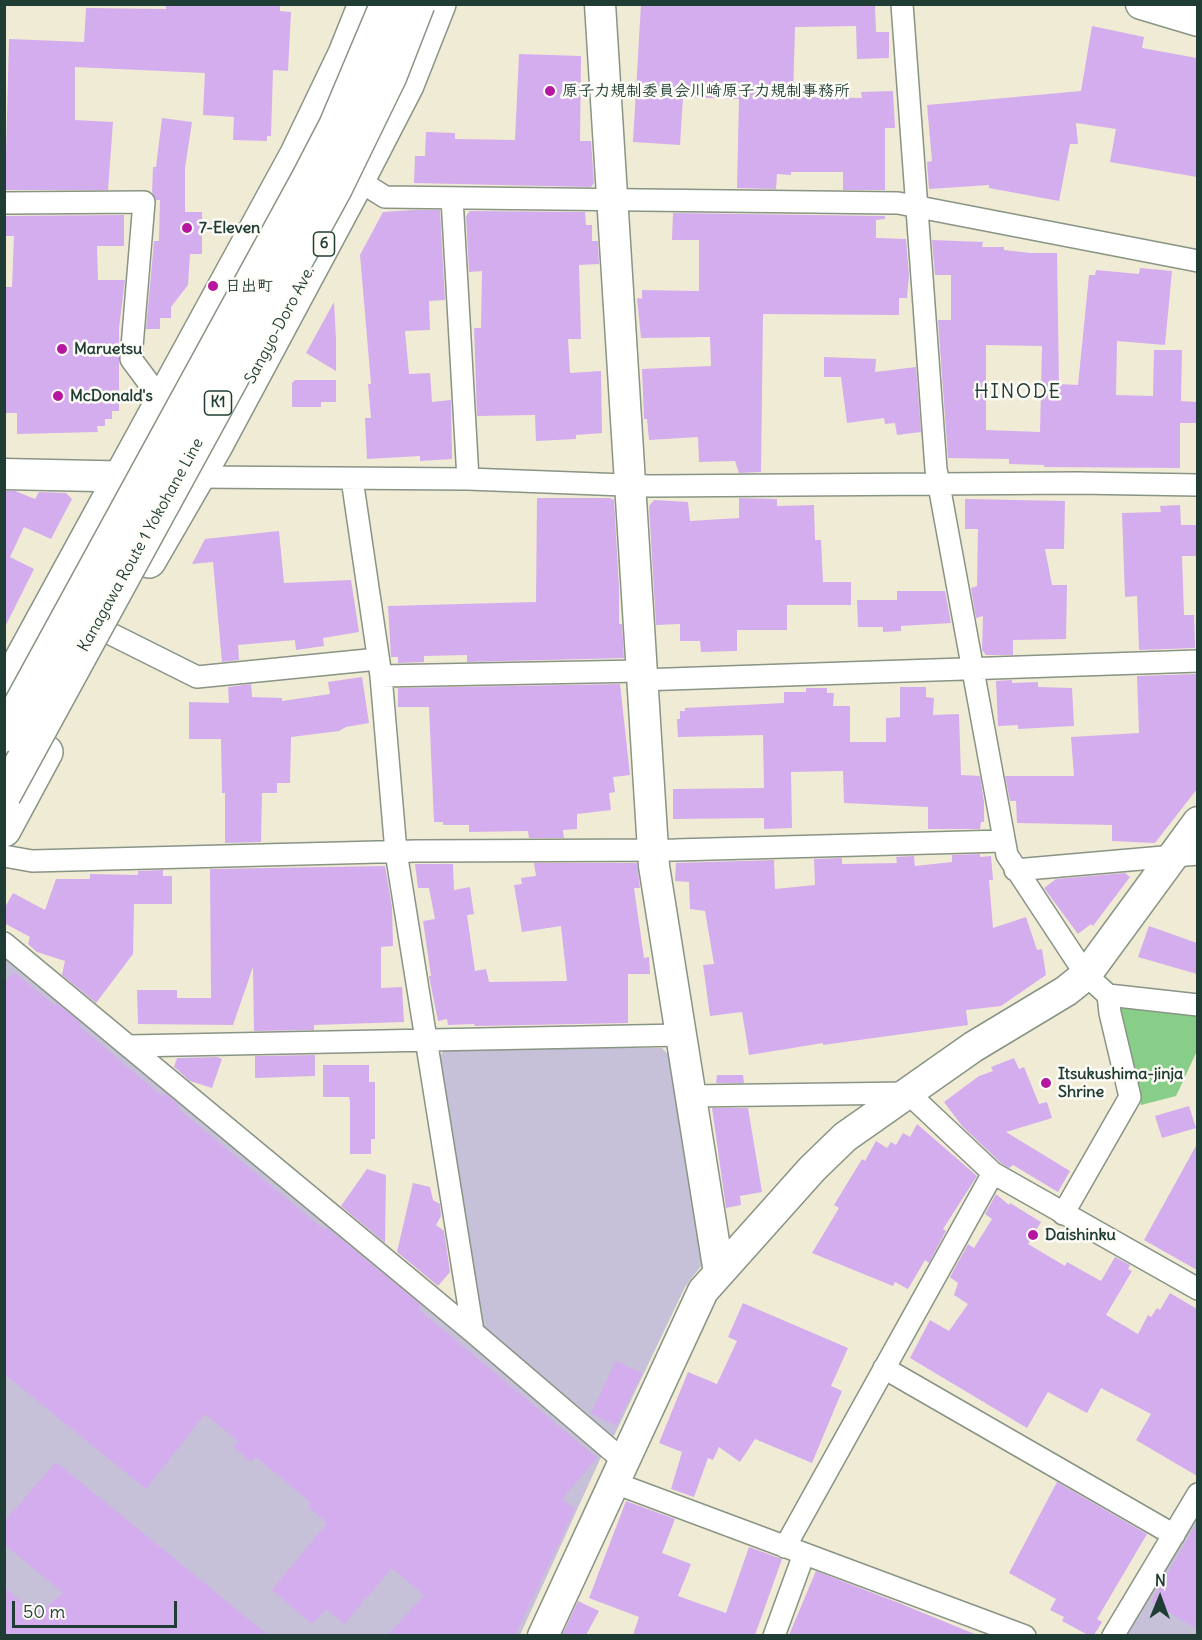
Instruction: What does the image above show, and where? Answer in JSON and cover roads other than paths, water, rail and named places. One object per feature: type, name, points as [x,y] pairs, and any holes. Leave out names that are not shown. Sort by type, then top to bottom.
[{"type":"main road","points":[[4,692],[119,477],[163,402],[297,154],[345,54],[365,4]]},
{"type":"main road","name":"Kanagawa Route 1 Yokohane Line","points":[[4,735],[308,179],[362,67],[387,4]]},
{"type":"main road","name":"Kanagawa Route 1 Yokohane Line","points":[[4,795],[336,188],[390,76],[418,4]]},
{"type":"main road","name":"Sangyo-Doro Ave.","points":[[4,830],[109,633],[197,477],[358,180],[407,85],[439,4]]},
{"type":"street","points":[[600,4],[640,675],[653,850],[719,1274]]},
{"type":"street","points":[[902,4],[938,484],[975,671],[1003,842],[1015,870],[1086,975],[1108,995],[1197,1005]]},
{"type":"street","points":[[1142,4],[1197,21]]},
{"type":"street","points":[[358,180],[385,197],[611,202],[898,203],[1197,261]]},
{"type":"street","points":[[452,198],[468,479]]},
{"type":"street","points":[[4,203],[144,202],[131,359],[163,402]]},
{"type":"street","points":[[4,474],[468,479],[629,483],[650,486],[1197,485]]},
{"type":"street","points":[[352,479],[380,667],[396,852],[428,1040],[473,1332]]},
{"type":"street","points":[[109,633],[197,677],[380,667],[640,675],[975,671],[1197,662]]},
{"type":"street","points":[[543,1635],[703,1291],[827,1152],[973,1047],[1066,991],[1086,975],[1185,855],[1197,822]]},
{"type":"street","points":[[4,856],[32,861],[396,852],[653,850],[1003,842]]},
{"type":"street","points":[[1015,870],[1185,855]]},
{"type":"street","points":[[4,943],[473,1332],[620,1473],[795,1550],[1025,1635]]},
{"type":"street","points":[[1063,1214],[1131,1097],[1110,1013],[1108,995]]},
{"type":"street","points":[[130,1046],[682,1035]]},
{"type":"street","points":[[691,1096],[908,1093],[993,1173],[1197,1289]]},
{"type":"street","points":[[774,1635],[795,1550],[884,1368],[993,1173]]},
{"type":"street","points":[[884,1368],[1174,1535]]},
{"type":"street","points":[[1113,1635],[1197,1494]]},
{"type":"place","name":"原子力規制委員会川崎原子力規制事務所","points":[[550,91]]},
{"type":"place","name":"7-Eleven","points":[[187,228]]},
{"type":"place","name":"日出町","points":[[213,286]]},
{"type":"place","name":"Maruetsu","points":[[62,349]]},
{"type":"place","name":"McDonald's","points":[[58,396]]},
{"type":"place","name":"Itsukushima-jinja Shrine","points":[[1046,1083]]},
{"type":"place","name":"Daishinku","points":[[1033,1235]]},
{"type":"district","name":"HINODE","points":[[1018,392]]}]
